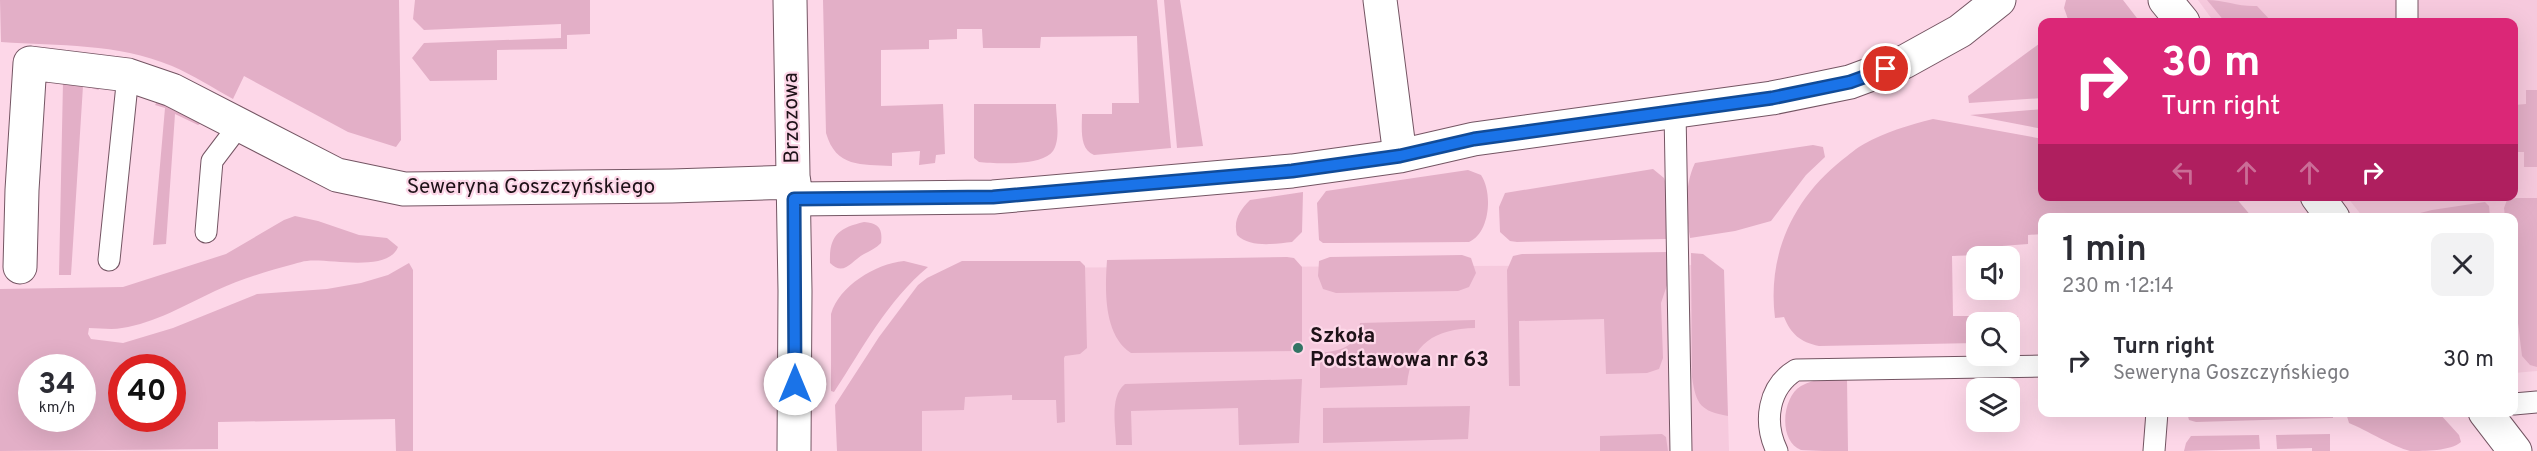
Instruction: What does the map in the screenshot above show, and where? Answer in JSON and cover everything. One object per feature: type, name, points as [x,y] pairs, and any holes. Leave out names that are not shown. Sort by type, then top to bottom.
[{"type":"street","name":"Brzozowa","points":[[790,0],[794,190],[794,451]]},
{"type":"street","points":[[1380,0],[1400,156]]},
{"type":"street","name":"Seweryna Goszczyńskiego","points":[[20,267],[30,63],[128,75],[172,90],[338,175],[404,189],[672,186],[993,197],[1292,171],[1400,156],[1474,139],[1772,98],[1850,82],[1904,62],[1960,31],[1999,0]]},
{"type":"street","points":[[2165,0],[2180,18]]},
{"type":"street","points":[[2489,417],[2515,451]]},
{"type":"lane","points":[[2407,0],[2407,18]]},
{"type":"lane","points":[[109,260],[128,75]]},
{"type":"lane","points":[[1675,111],[1681,451]]},
{"type":"lane","points":[[206,232],[212,161],[240,124]]},
{"type":"lane","points":[[1777,451],[1771,437],[1769,421],[1771,405],[1778,385],[1796,370],[2038,366]]},
{"type":"lane","points":[[2518,404],[2537,402]]},
{"type":"lane","points":[[2154,451],[2157,417]]},
{"type":"shaded area","points":[[0,0],[399,0],[401,140],[396,147],[348,132],[244,76],[233,99],[172,66],[130,53],[88,47],[1,42]]},
{"type":"shaded area","points":[[415,0],[590,0],[590,34],[567,35],[567,49],[497,50],[497,80],[430,81],[412,58],[424,43],[561,38],[561,24],[424,30],[413,19]]},
{"type":"shaded area","points":[[823,0],[1157,0],[1171,148],[1094,155],[1089,152],[1084,143],[1082,114],[1112,114],[1112,103],[1139,103],[1137,36],[1041,37],[1040,48],[983,48],[982,29],[957,29],[957,39],[929,40],[929,49],[881,50],[881,106],[943,104],[945,154],[936,155],[935,163],[919,165],[920,151],[892,153],[892,166],[851,162],[836,153],[826,133]]},
{"type":"shaded area","points":[[1164,0],[1180,0],[1203,146],[1177,148]]},
{"type":"shaded area","points":[[2066,0],[2123,0],[2137,18],[2068,18],[2064,8]]},
{"type":"shaded area","points":[[2198,0],[2537,0],[2537,371],[2518,373],[2518,213],[2360,213],[2350,201],[2518,201],[2518,18],[2211,18]]},
{"type":"shaded area","points":[[2207,0],[2257,6],[2268,18],[2222,18]]},
{"type":"shaded area","points":[[2038,45],[2038,98],[1969,103],[1968,96]]},
{"type":"shaded area","points":[[41,75],[96,83],[99,90],[83,86],[71,275],[59,275],[63,82],[38,82]]},
{"type":"shaded area","points":[[2526,90],[2537,90],[2537,167],[2524,167],[2524,152],[2518,152],[2518,105],[2526,104]]},
{"type":"shaded area","points":[[158,100],[202,123],[198,125],[175,114],[166,244],[153,245],[165,108],[155,105]]},
{"type":"shaded area","points":[[974,104],[1056,104],[1057,134],[1053,151],[1048,156],[1030,162],[979,162],[974,158]]},
{"type":"shaded area","points":[[2038,109],[2038,128],[1970,115]]},
{"type":"shaded area","points":[[1933,119],[2038,138],[2038,201],[2238,201],[2249,213],[2038,213],[2038,234],[2028,235],[2028,244],[1966,246],[1966,255],[1952,256],[1953,316],[1966,316],[1966,343],[1819,346],[1801,340],[1793,333],[1784,317],[1775,318],[1775,272],[1787,230],[1810,192],[1825,175],[1858,147],[1889,132]]},
{"type":"shaded area","points":[[1813,145],[1823,147],[1825,157],[1806,175],[1771,221],[1735,231],[1690,238],[1687,199],[1691,172],[1695,163]]},
{"type":"shaded area","points":[[1653,169],[1664,178],[1666,184],[1666,239],[1517,242],[1510,241],[1500,232],[1499,207],[1505,193]]},
{"type":"shaded area","points":[[1468,170],[1481,175],[1485,183],[1488,202],[1485,222],[1476,237],[1469,242],[1323,243],[1319,240],[1317,203],[1326,191]]},
{"type":"shaded area","points":[[1303,192],[1302,232],[1292,242],[1256,243],[1237,235],[1238,216],[1250,200]]},
{"type":"shaded area","points":[[2518,198],[2537,198],[2537,367],[2530,365],[2522,356],[2518,323],[2518,213],[2505,213],[2507,201],[2518,201]]},
{"type":"shaded area","points":[[2485,202],[2489,206],[2490,213],[2420,213]]},
{"type":"shaded area","points":[[295,216],[359,235],[387,238],[398,247],[392,255],[383,260],[357,263],[307,261],[284,267],[235,283],[170,313],[134,326],[118,329],[89,328],[88,334],[91,339],[123,343],[173,328],[257,294],[327,289],[361,283],[388,275],[409,263],[413,270],[413,451],[396,451],[395,419],[218,422],[218,449],[0,451],[0,289],[123,287],[226,254],[284,220]]},
{"type":"shaded area","points":[[864,222],[878,227],[881,243],[847,266],[835,267],[830,263],[833,240],[842,230]]},
{"type":"shaded area","points":[[1669,252],[1669,279],[1661,303],[1663,358],[1659,369],[1647,373],[1606,374],[1604,319],[1519,321],[1520,386],[1509,386],[1507,270],[1513,256]]},
{"type":"shaded area","points":[[1691,253],[1703,254],[1724,270],[1728,416],[1712,412],[1701,405],[1694,387]]},
{"type":"shaded area","points":[[1462,255],[1471,258],[1476,273],[1469,287],[1458,291],[1336,293],[1323,289],[1318,276],[1319,261],[1330,257]]},
{"type":"shaded area","points":[[1294,258],[1302,267],[1302,351],[1131,353],[1115,335],[1106,297],[1107,260]]},
{"type":"shaded area","points":[[904,261],[928,267],[913,280],[888,310],[834,392],[831,391],[831,314],[835,304],[842,294],[860,278],[881,267]]},
{"type":"shaded area","points":[[962,261],[1080,261],[1085,266],[1087,348],[1080,354],[1064,358],[1065,422],[1057,423],[1056,400],[1012,400],[1012,395],[965,397],[964,410],[922,411],[922,451],[837,451],[835,405],[879,337],[918,285],[927,278]]},
{"type":"shaded area","name":"Szkoła Podstawowa nr 63","points":[[1712,265],[1713,403],[1728,416],[1729,451],[846,451],[964,268]]},
{"type":"shaded area","points":[[1475,320],[1475,328],[1448,331],[1428,341],[1414,359],[1407,385],[1320,388],[1320,353],[1341,349],[1352,343],[1359,331],[1360,323]]},
{"type":"shaded area","points":[[1847,378],[1848,451],[1801,450],[1789,438],[1786,429],[1785,419],[1790,399],[1801,386],[1823,379]]},
{"type":"shaded area","points":[[1302,379],[1299,443],[1239,445],[1238,408],[1131,411],[1132,445],[1116,445],[1115,404],[1125,384]]},
{"type":"shaded area","points":[[1470,406],[1468,439],[1323,443],[1323,408]]},
{"type":"shaded area","points":[[2188,417],[2333,417],[2196,422],[2189,420]]},
{"type":"shaded area","points":[[2347,417],[2443,417],[2459,435],[2461,442],[2444,449],[2410,451],[2349,423]]},
{"type":"shaded area","points":[[1662,434],[1666,437],[1668,451],[1600,451],[1600,436]]},
{"type":"shaded area","points":[[2330,434],[2330,451],[2312,451],[2312,448],[2277,449],[2276,435]]},
{"type":"shaded area","points":[[2259,435],[2260,449],[2184,451],[2191,436]]},
{"type":"place","name":"Szkoła Podstawowa nr 63","points":[[1298,348]]},
{"type":"route","points":[[795,384],[794,199],[993,197],[1292,171],[1400,156],[1474,139],[1772,98],[1850,82],[1886,69]]}]
